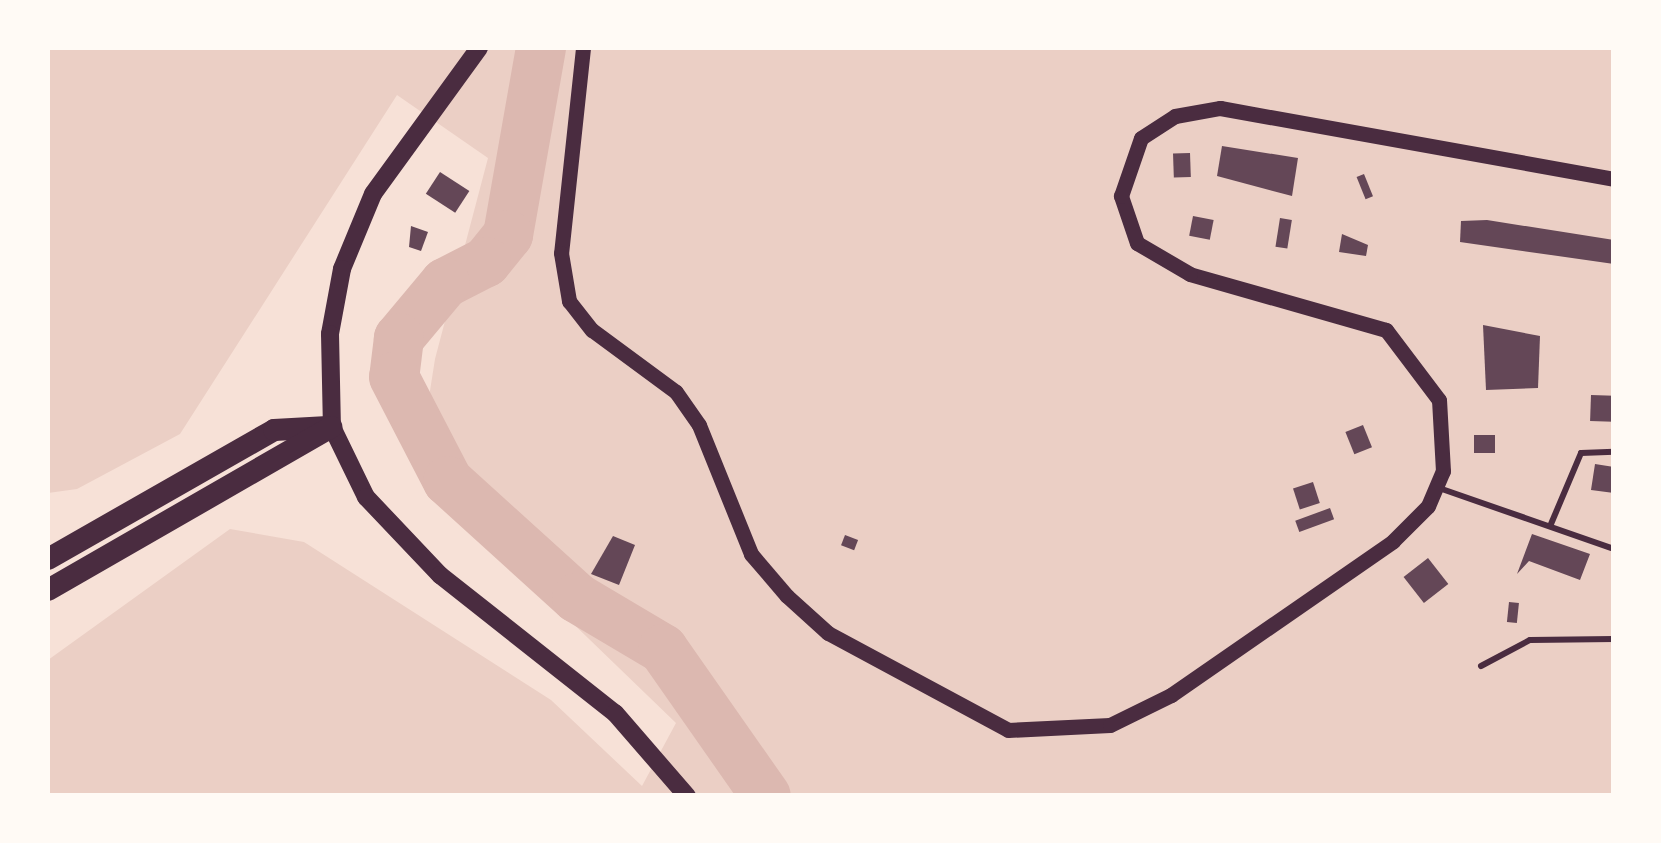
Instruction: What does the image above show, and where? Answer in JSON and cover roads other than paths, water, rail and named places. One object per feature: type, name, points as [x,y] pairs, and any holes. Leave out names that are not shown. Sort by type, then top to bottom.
[{"type":"highway","points":[[48,559],[274,430],[332,427]]},
{"type":"highway","points":[[48,590],[332,427]]},
{"type":"main road","points":[[479,48],[373,194],[342,269],[326,398],[332,427],[366,497],[440,576],[615,713],[687,796]]},
{"type":"street","points":[[583,48],[562,254],[569,300],[592,330],[676,392],[751,554],[787,596],[828,632],[1008,730],[1110,725],[1171,695],[1393,541],[1438,487],[1438,400],[1408,349],[1344,314],[1190,274],[1150,254],[1125,223],[1129,155],[1175,116],[1220,108],[1614,179]]},
{"type":"lane","points":[[1551,524],[1581,454],[1614,452]]},
{"type":"lane","points":[[1438,487],[1614,549]]},
{"type":"lane","points":[[1480,666],[1530,640],[1614,639]]},
{"type":"waterway","points":[[541,48],[508,235],[486,262],[445,283],[399,338],[394,377],[448,481],[577,598],[663,649],[766,796]]}]
